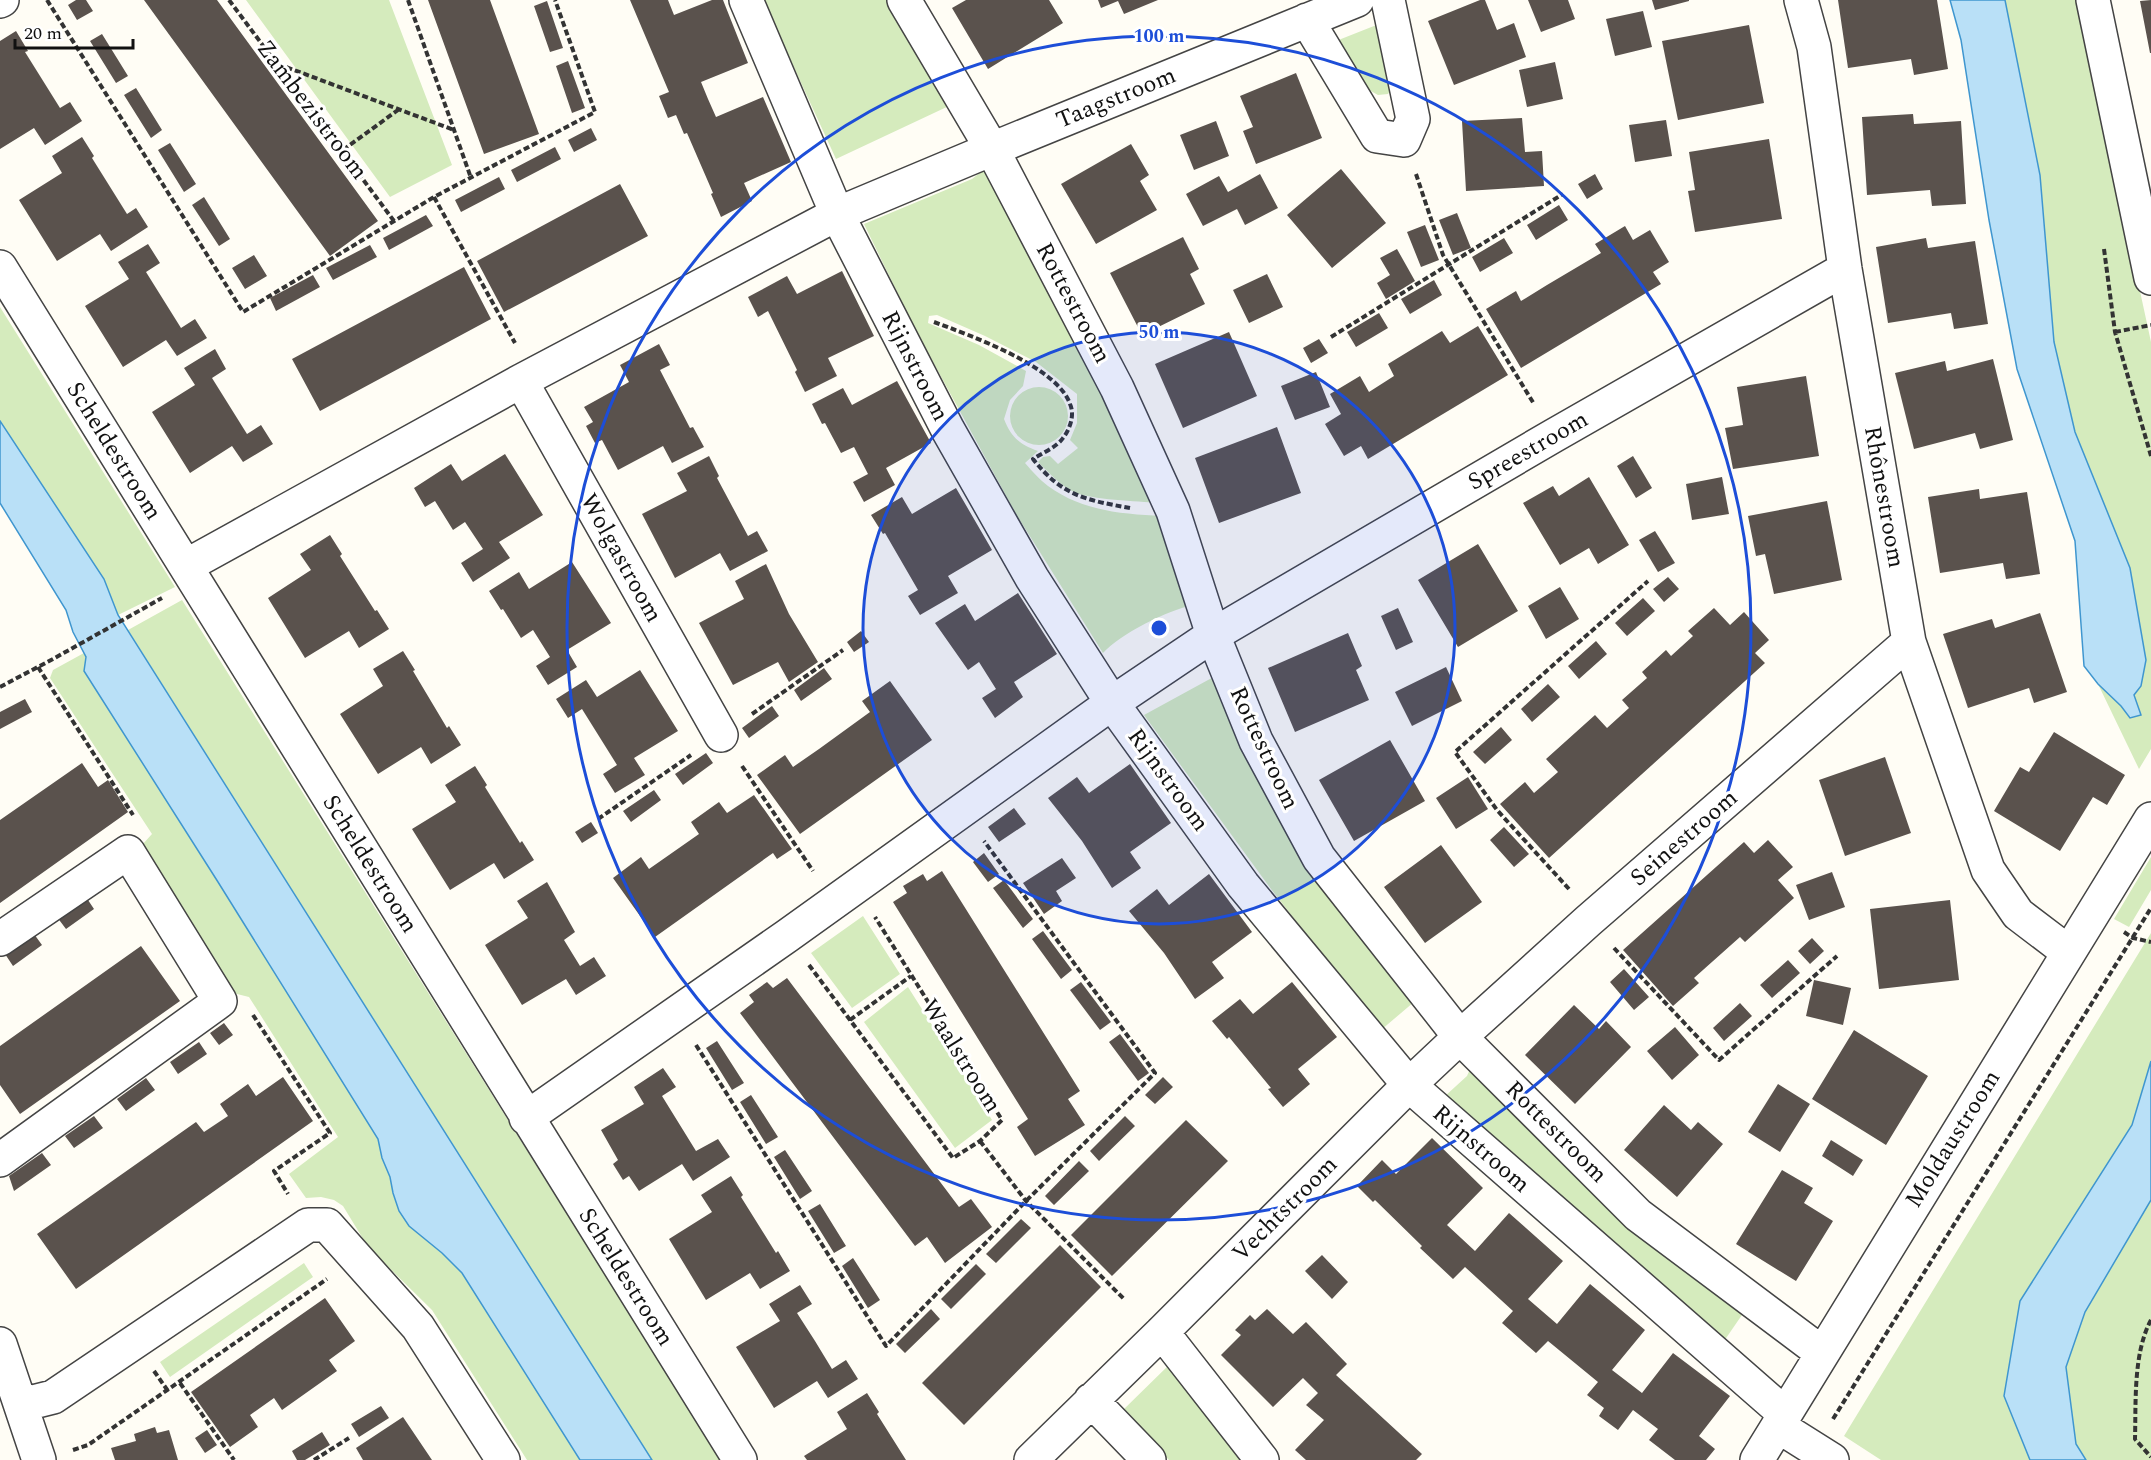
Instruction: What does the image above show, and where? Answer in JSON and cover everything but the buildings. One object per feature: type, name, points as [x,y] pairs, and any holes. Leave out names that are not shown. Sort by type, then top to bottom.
[{"type":"street","name":"Rijnstroom","points":[[746,0],[837,214],[953,440],[1032,578],[1112,703],[1243,885],[1408,1085],[1781,1420],[1823,1454]]},
{"type":"street","name":"Rottestroom","points":[[904,0],[992,149],[1118,388],[1173,511],[1213,635],[1256,741],[1319,858],[1460,1037],[1638,1215],[1822,1353]]},
{"type":"street","name":"Taagstroom","points":[[837,214],[1357,0]]},
{"type":"street","points":[[1307,20],[1377,136],[1404,140],[1413,120],[1388,0]]},
{"type":"street","name":"Rhônestroom","points":[[1802,0],[1814,48],[1845,269],[1909,642],[1988,870],[2018,914],[2068,951]]},
{"type":"street","points":[[2093,0],[2151,278]]},
{"type":"street","points":[[186,566],[527,378],[837,214]]},
{"type":"street","name":"Scheldestroom","points":[[0,267],[740,1460]]},
{"type":"street","name":"Spreestroom","points":[[1112,703],[1213,635],[1553,436],[1845,269]]},
{"type":"street","name":"Wolgastroom","points":[[527,378],[721,735]]},
{"type":"street","name":"Seinestroom","points":[[1460,1037],[1591,919],[1909,642]]},
{"type":"street","points":[[526,1118],[845,895],[1112,703]]},
{"type":"street","name":"Moldaustroom","points":[[1757,1460],[2151,819]]},
{"type":"street","points":[[0,939],[128,852],[220,1001],[0,1160]]},
{"type":"street","name":"Vechtstroom","points":[[1031,1460],[1408,1085],[1460,1037]]},
{"type":"street","points":[[21,1405],[53,1397],[308,1225],[327,1225],[418,1327],[503,1460]]},
{"type":"street","points":[[1162,1332],[1262,1460]]},
{"type":"street","points":[[0,1344],[39,1460]]},
{"type":"street","points":[[1091,1400],[1149,1460]]},
{"type":"path","points":[[46,0],[243,312],[434,197],[595,112],[555,0]]},
{"type":"path","name":"Zambezistroom","points":[[230,0],[394,221]]},
{"type":"path","points":[[408,0],[471,178]]},
{"type":"path","points":[[277,64],[454,130]]},
{"type":"path","points":[[343,150],[398,110]]},
{"type":"path","points":[[1404,140],[1443,255],[1553,436]]},
{"type":"path","points":[[1331,337],[1563,194]]},
{"type":"path","points":[[434,197],[527,378]]},
{"type":"path","points":[[932,321],[981,339],[1032,366],[1060,388],[1071,404],[1072,423],[1062,441],[1033,459],[1062,489],[1090,501],[1132,508],[1173,511]]},
{"type":"path","points":[[2115,332],[2151,325]]},
{"type":"path","points":[[1648,580],[1455,752],[1497,810],[1591,919],[1719,1060],[1837,956]]},
{"type":"path","points":[[0,687],[130,617]]},
{"type":"path","points":[[38,667],[147,836],[128,852]]},
{"type":"path","name":"Waalstroom","points":[[721,735],[911,976],[1002,1120],[980,1141],[953,1158],[787,936]]},
{"type":"path","points":[[676,1013],[886,1346],[1026,1201],[1155,1073],[962,811]]},
{"type":"path","name":"Moldaustroom","points":[[1823,1454],[2151,908]]},
{"type":"path","points":[[850,1020],[911,976]]},
{"type":"path","points":[[220,1001],[251,1012],[330,1133],[274,1171],[308,1225]]},
{"type":"path","points":[[980,1141],[1026,1201],[1125,1300]]},
{"type":"path","points":[[39,1460],[88,1445],[331,1277]]},
{"type":"path","points":[[2151,1320],[2146,1329],[2138,1370],[2135,1439],[2151,1457]]},
{"type":"path","points":[[180,1383],[234,1460]]},
{"type":"path","points":[[314,1460],[349,1438]]},
{"type":"green space","points":[[246,0],[389,0],[452,165],[390,197]]},
{"type":"green space","points":[[763,0],[888,0],[951,105],[836,159]]},
{"type":"green space","points":[[2005,0],[2077,0],[2151,342],[2151,749],[2139,769],[2098,684],[2130,718],[2134,695],[2141,686],[2146,660],[2130,568],[2075,432],[2054,342],[2040,175]]},
{"type":"green space","points":[[1379,24],[1391,89],[1388,94],[1378,95],[1369,90],[1336,41]]},
{"type":"green space","points":[[991,164],[1158,503],[1091,497],[1074,492],[1060,483],[1038,462],[1043,457],[1050,456],[1058,464],[1078,448],[1070,440],[1077,423],[1077,394],[1036,362],[985,336],[937,315],[929,316],[928,323],[979,345],[1026,371],[1023,386],[1010,400],[1004,419],[1017,439],[1038,451],[1025,463],[1048,486],[1075,501],[1103,510],[1162,516],[1193,605],[1145,624],[1121,638],[1103,653],[1016,514],[915,329],[864,224],[972,179]]},
{"type":"green space","points":[[0,307],[175,587],[118,615],[104,579],[0,421]]},
{"type":"green space","points":[[1033,387],[1045,387],[1060,395],[1068,410],[1068,422],[1060,437],[1045,445],[1033,445],[1018,437],[1010,422],[1010,410],[1018,395]]},
{"type":"green space","points":[[182,600],[721,1460],[652,1460],[128,630]]},
{"type":"green space","points":[[84,653],[87,657],[84,671],[378,1139],[393,1193],[442,1253],[462,1273],[580,1460],[527,1460],[432,1310],[368,1247],[343,1206],[334,1200],[321,1197],[306,1198],[289,1174],[338,1137],[249,997],[229,992],[229,983],[142,845],[152,834],[50,678],[53,670]]},
{"type":"green space","points":[[1219,674],[1414,1002],[1381,1030],[1271,889],[1144,715]]},
{"type":"green space","points":[[2151,857],[2151,890],[2129,927],[2114,919]]},
{"type":"green space","points":[[863,916],[900,974],[852,1008],[811,953]]},
{"type":"green space","points":[[2151,933],[2151,1460],[1881,1460],[1844,1436]]},
{"type":"green space","points":[[908,987],[992,1120],[955,1148],[864,1022]]},
{"type":"green space","points":[[1471,1067],[1744,1312],[1722,1344],[1444,1097],[1467,1076]]},
{"type":"green space","points":[[304,1263],[313,1277],[170,1377],[160,1362]]},
{"type":"green space","points":[[1173,1361],[1250,1460],[1169,1460],[1122,1411]]},
{"type":"water","points":[[1950,0],[2005,0],[2040,175],[2054,342],[2075,432],[2130,568],[2146,660],[2141,686],[2134,695],[2141,715],[2130,718],[2084,666],[2075,541],[2017,369],[1989,220],[1961,40]]},
{"type":"water","points":[[0,421],[104,579],[118,615],[652,1460],[580,1460],[462,1273],[409,1226],[399,1211],[378,1139],[84,671],[86,657],[73,632],[66,610],[0,503]]},
{"type":"water","points":[[2151,1061],[2151,1200],[2085,1312],[2066,1367],[2076,1444],[2086,1460],[2030,1460],[2004,1396],[2020,1301],[2132,1125]]}]
